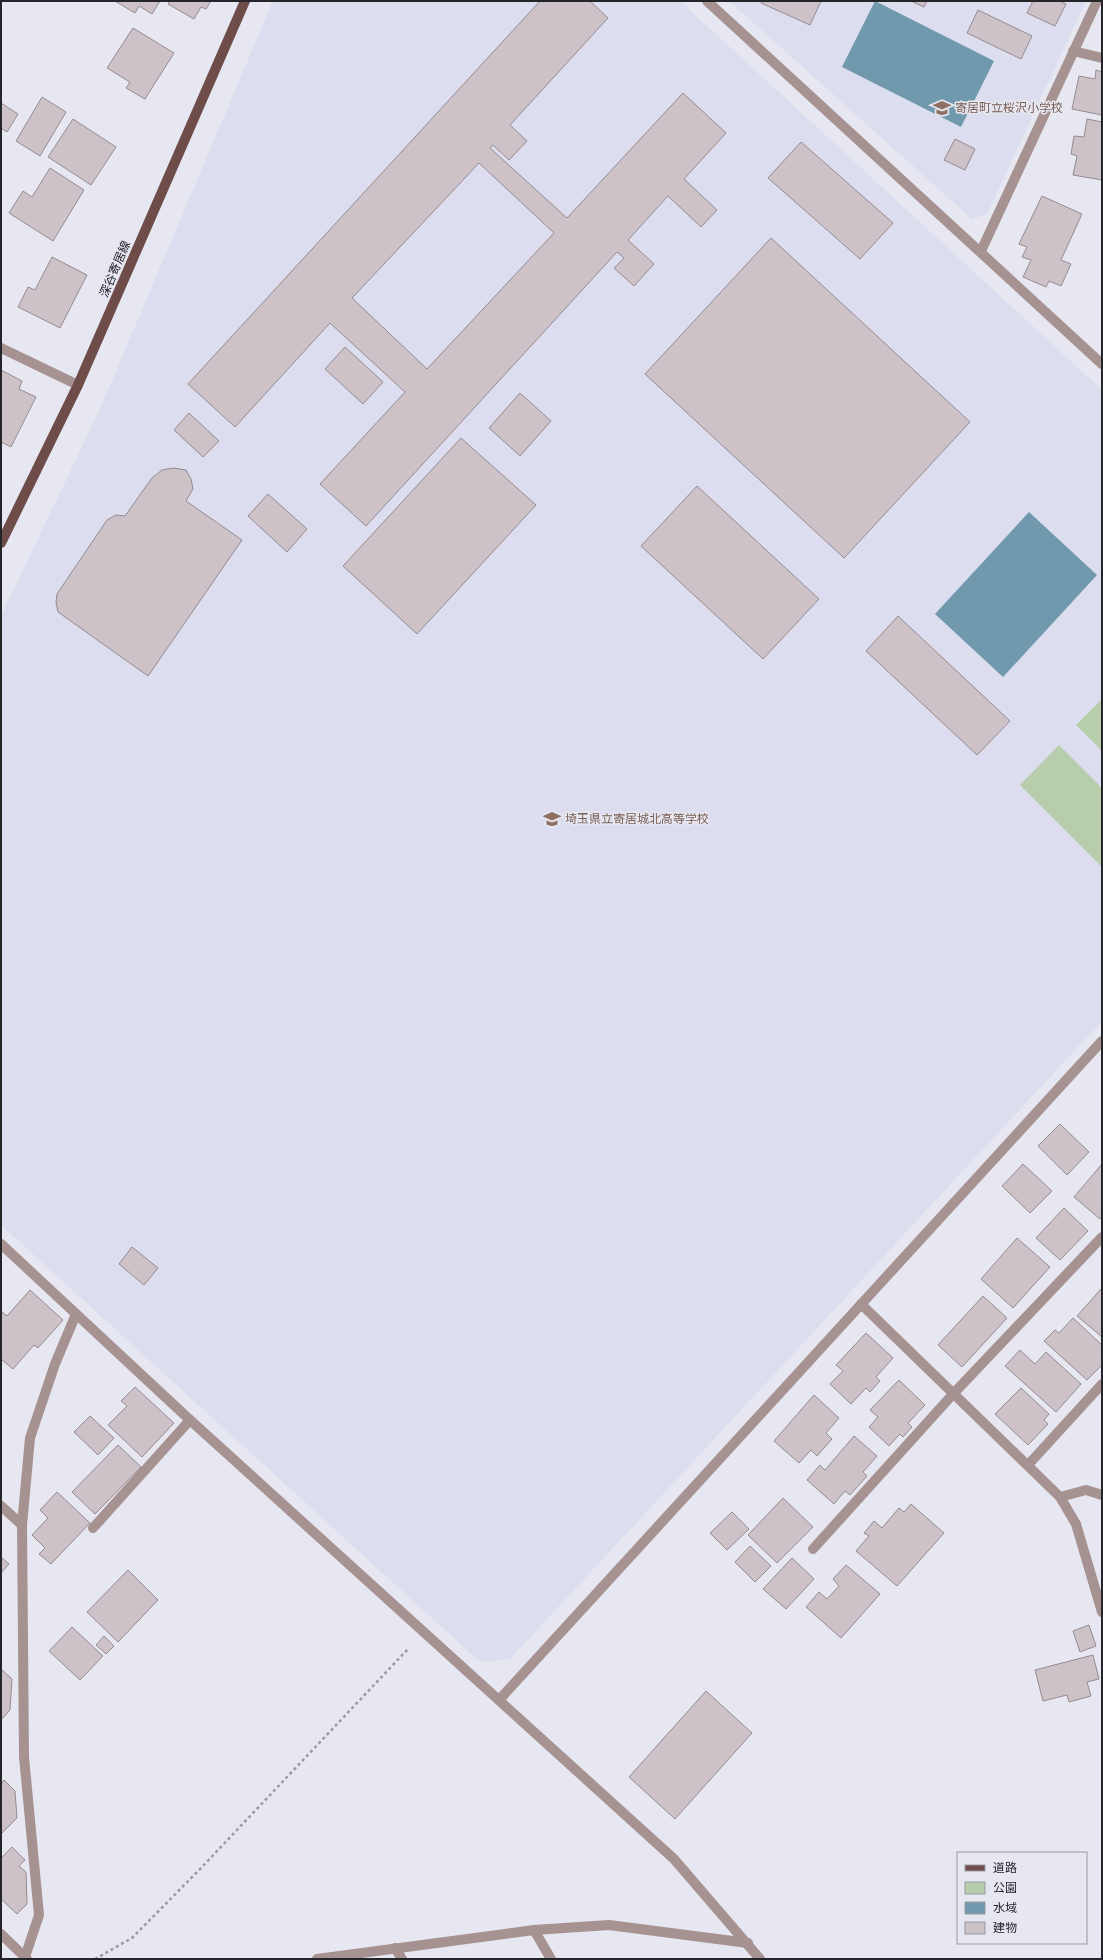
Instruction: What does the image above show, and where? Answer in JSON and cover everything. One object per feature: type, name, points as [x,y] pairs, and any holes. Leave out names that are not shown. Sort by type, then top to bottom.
[{"type":"main road","name":"深谷寄居線","points":[[1,543],[78,385],[245,1]]},
{"type":"street","points":[[707,1],[981,251],[1102,364]]},
{"type":"street","points":[[981,251],[1097,1]]},
{"type":"street","points":[[1074,51],[1102,58]]},
{"type":"street","points":[[1,348],[78,385]]},
{"type":"street","points":[[499,1700],[1102,1041]]},
{"type":"street","points":[[813,1549],[954,1393],[1102,1237]]},
{"type":"street","points":[[1,1244],[190,1420],[674,1859],[748,1943],[760,1959]]},
{"type":"street","points":[[861,1304],[1060,1497],[1076,1524],[1102,1612]]},
{"type":"street","points":[[1,1934],[26,1958],[39,1915],[24,1757],[22,1525],[30,1438],[56,1364],[76,1314]]},
{"type":"street","points":[[1028,1465],[1102,1384]]},
{"type":"street","points":[[93,1528],[190,1420]]},
{"type":"street","points":[[1060,1497],[1086,1490],[1102,1495]]},
{"type":"street","points":[[1,1506],[22,1525]]},
{"type":"street","points":[[317,1959],[534,1930],[609,1925],[748,1943]]},
{"type":"street","points":[[534,1930],[551,1959]]},
{"type":"street","points":[[395,1948],[402,1959]]},
{"type":"path","points":[[96,1959],[132,1938],[202,1867],[424,1633]]},
{"type":"shaded area","name":"埼玉県立寄居城北高等学校","points":[[273,1],[680,1],[1102,390],[1102,1021],[510,1659],[480,1662],[1,1225],[1,616],[100,409]]},
{"type":"shaded area","name":"寄居町立桜沢小学校","points":[[729,1],[1086,1],[987,214],[972,219]]},
{"type":"green space","points":[[1102,699],[1102,751],[1076,725]]},
{"type":"green space","points":[[1059,745],[1102,788],[1102,867],[1020,785]]},
{"type":"water","points":[[875,1],[994,61],[961,127],[842,67]]},
{"type":"water","points":[[1029,512],[1097,575],[1003,677],[935,614]]},
{"type":"building","points":[[115,1],[160,1],[152,14],[139,6],[135,13]]},
{"type":"building","points":[[170,1],[211,1],[206,9],[201,7],[194,19],[168,4]]},
{"type":"building","points":[[540,1],[590,1],[608,18],[510,125],[527,141],[509,160],[493,145],[490,148],[567,218],[683,93],[726,133],[684,179],[717,210],[701,227],[668,196],[628,240],[654,264],[634,286],[614,268],[624,258],[617,252],[366,526],[320,484],[405,392],[330,323],[235,427],[188,384]],"holes":[[[479,163],[554,233],[427,369],[352,298]]]},
{"type":"building","points":[[762,1],[821,1],[810,25],[761,3]]},
{"type":"building","points":[[911,1],[927,1],[924,7]]},
{"type":"building","points":[[1033,1],[1060,1],[1066,4],[1055,26],[1027,13]]},
{"type":"building","points":[[978,10],[1032,36],[1021,59],[967,33]]},
{"type":"building","points":[[133,28],[174,53],[145,99],[126,88],[130,82],[107,68]]},
{"type":"building","points":[[1096,70],[1102,72],[1102,115],[1072,109],[1079,76],[1095,79]]},
{"type":"building","points":[[42,97],[66,112],[40,156],[16,141]]},
{"type":"building","points":[[1,103],[18,114],[7,132],[1,128]]},
{"type":"building","points":[[73,119],[116,147],[91,185],[48,157]]},
{"type":"building","points":[[1087,119],[1102,122],[1102,180],[1073,175],[1077,156],[1071,154],[1074,136],[1084,137]]},
{"type":"building","points":[[955,139],[975,149],[965,170],[944,160]]},
{"type":"building","points":[[801,142],[893,223],[860,259],[768,178]]},
{"type":"building","points":[[50,168],[84,190],[53,241],[9,213],[23,191],[32,197]]},
{"type":"building","points":[[1042,196],[1082,214],[1061,260],[1071,264],[1061,286],[1049,281],[1046,287],[1023,277],[1031,260],[1022,257],[1027,247],[1019,244]]},
{"type":"building","points":[[771,238],[970,422],[844,558],[645,374]]},
{"type":"building","points":[[52,257],[87,275],[60,328],[18,307],[28,287],[35,290]]},
{"type":"building","points":[[345,347],[383,382],[363,404],[325,369]]},
{"type":"building","points":[[1,370],[22,381],[19,389],[36,397],[11,447],[1,442]]},
{"type":"building","points":[[520,393],[551,421],[520,456],[489,428]]},
{"type":"building","points":[[189,413],[219,441],[203,457],[174,430]]},
{"type":"building","points":[[461,438],[536,505],[417,634],[343,566]]},
{"type":"building","points":[[173,468],[186,470],[191,479],[193,489],[186,501],[242,540],[148,676],[58,612],[56,602],[57,594],[107,520],[116,515],[125,516],[152,478],[162,470]]},
{"type":"building","points":[[697,486],[819,599],[763,659],[641,546]]},
{"type":"building","points":[[268,494],[307,529],[287,552],[248,516]]},
{"type":"building","points":[[898,616],[1010,721],[977,755],[866,651]]},
{"type":"building","points":[[1060,1124],[1089,1152],[1067,1175],[1038,1146]]},
{"type":"building","points":[[1023,1164],[1052,1191],[1030,1213],[1002,1186]]},
{"type":"building","points":[[1102,1164],[1102,1216],[1100,1219],[1074,1197]]},
{"type":"building","points":[[1064,1208],[1088,1231],[1060,1260],[1036,1238]]},
{"type":"building","points":[[1017,1238],[1050,1267],[1013,1308],[981,1279]]},
{"type":"building","points":[[132,1247],[158,1268],[144,1285],[119,1264]]},
{"type":"building","points":[[1102,1288],[1102,1337],[1077,1316]]},
{"type":"building","points":[[30,1290],[63,1320],[38,1348],[34,1345],[13,1369],[1,1359],[1,1311],[7,1316]]},
{"type":"building","points":[[983,1296],[1007,1318],[962,1367],[938,1345]]},
{"type":"building","points":[[1073,1318],[1102,1345],[1102,1365],[1087,1380],[1044,1341],[1055,1330],[1059,1333]]},
{"type":"building","points":[[866,1333],[893,1358],[876,1377],[880,1381],[870,1392],[866,1388],[851,1404],[830,1384],[843,1371],[836,1365]]},
{"type":"building","points":[[1020,1350],[1035,1364],[1046,1352],[1081,1384],[1056,1412],[1005,1366]]},
{"type":"building","points":[[899,1380],[925,1405],[908,1423],[912,1427],[903,1437],[900,1434],[889,1446],[869,1427],[878,1417],[870,1410]]},
{"type":"building","points":[[135,1387],[174,1423],[142,1457],[108,1425],[127,1406],[121,1401]]},
{"type":"building","points":[[1021,1388],[1049,1414],[1044,1420],[1048,1424],[1028,1445],[995,1414]]},
{"type":"building","points":[[814,1395],[839,1418],[826,1433],[832,1439],[817,1456],[811,1450],[799,1463],[774,1441]]},
{"type":"building","points":[[90,1416],[114,1438],[98,1455],[74,1432]]},
{"type":"building","points":[[854,1436],[877,1456],[863,1472],[867,1476],[850,1495],[845,1491],[834,1504],[807,1480],[820,1465],[825,1470]]},
{"type":"building","points":[[118,1445],[141,1467],[95,1514],[72,1492]]},
{"type":"building","points":[[57,1492],[90,1523],[51,1564],[39,1554],[45,1548],[32,1535],[48,1518],[40,1510]]},
{"type":"building","points":[[783,1498],[813,1527],[777,1563],[748,1535]]},
{"type":"building","points":[[911,1504],[944,1533],[897,1586],[856,1551],[869,1536],[864,1533],[874,1521],[882,1528],[899,1508],[904,1512]]},
{"type":"building","points":[[732,1512],[749,1529],[727,1550],[710,1533]]},
{"type":"building","points":[[750,1546],[771,1566],[755,1582],[735,1562]]},
{"type":"building","points":[[1,1557],[9,1564],[1,1573]]},
{"type":"building","points":[[792,1558],[814,1579],[786,1609],[763,1589]]},
{"type":"building","points":[[846,1565],[880,1594],[841,1638],[806,1607],[819,1592],[827,1599],[839,1586],[833,1579]]},
{"type":"building","points":[[128,1570],[158,1600],[118,1642],[87,1612]]},
{"type":"building","points":[[1089,1625],[1096,1646],[1080,1652],[1073,1631]]},
{"type":"building","points":[[72,1627],[103,1656],[80,1680],[49,1651]]},
{"type":"building","points":[[104,1636],[114,1646],[106,1654],[96,1645]]},
{"type":"building","points":[[1093,1655],[1099,1679],[1087,1682],[1091,1696],[1069,1702],[1067,1695],[1043,1701],[1035,1670]]},
{"type":"building","points":[[1,1669],[12,1679],[10,1710],[1,1720]]},
{"type":"building","points":[[706,1691],[752,1733],[675,1819],[629,1777]]},
{"type":"building","points":[[4,1780],[15,1791],[17,1818],[1,1834],[1,1784]]},
{"type":"building","points":[[12,1847],[25,1860],[19,1866],[26,1872],[27,1904],[17,1914],[1,1899],[1,1858]]},
{"type":"place","name":"寄居町立桜沢小学校","points":[[942,108]]},
{"type":"place","name":"埼玉県立寄居城北高等学校","points":[[552,819]]}]
